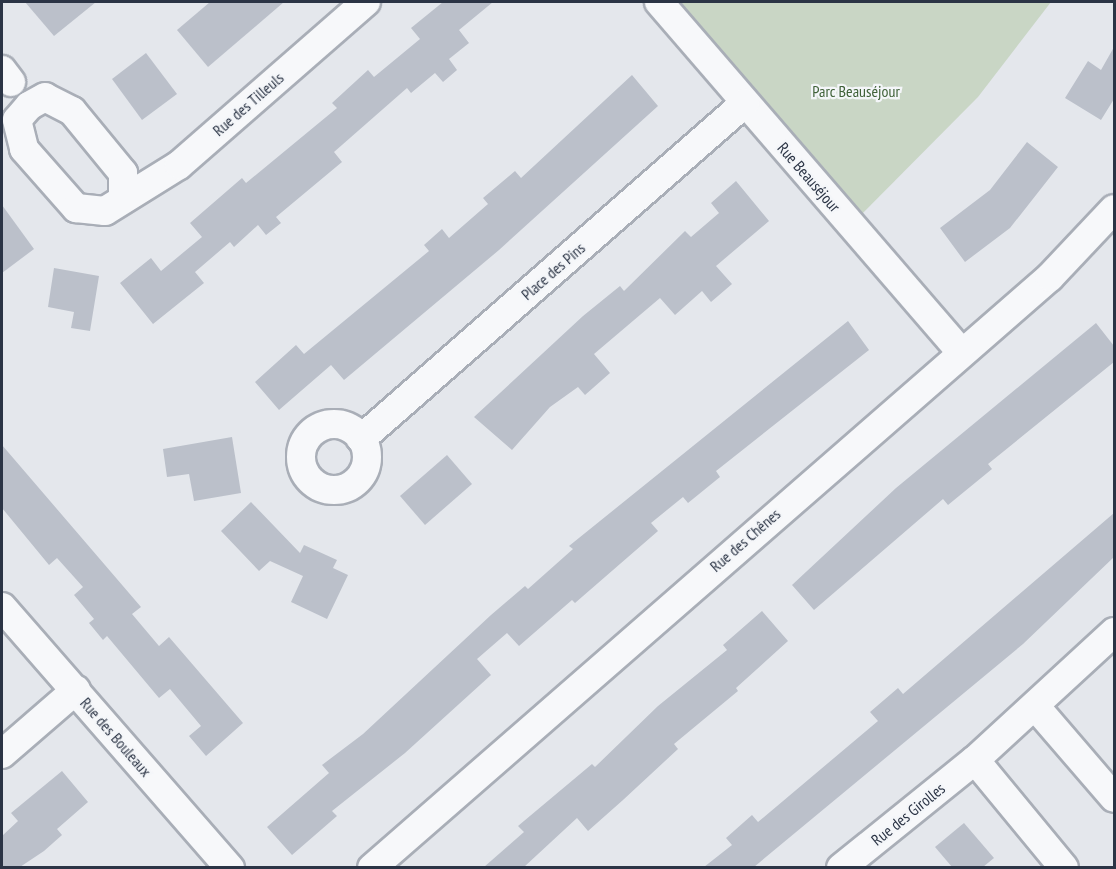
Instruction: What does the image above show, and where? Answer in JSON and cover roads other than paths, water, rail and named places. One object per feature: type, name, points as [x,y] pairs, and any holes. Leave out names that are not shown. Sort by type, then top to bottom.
[{"type":"street","name":"Rue des Tilleuls","points":[[123,198],[179,165],[366,2]]},
{"type":"street","name":"Rue Beauséjour","points":[[659,2],[960,351]]},
{"type":"street","name":"Place des Pins","points":[[362,439],[746,103]]},
{"type":"street","name":"Rue des Chênes","points":[[372,867],[960,351],[1050,277],[1114,209]]},
{"type":"street","name":"Rue des Bouleaux","points":[[2,607],[230,867]]},
{"type":"street","name":"Rue des Girolles","points":[[841,867],[975,760],[1114,632]]},
{"type":"street","points":[[2,754],[76,690]]},
{"type":"street","points":[[1035,706],[1114,798]]},
{"type":"street","points":[[975,760],[1064,867]]},
{"type":"park label","name":"Parc Beauséjour","points":[[856,91]]}]
